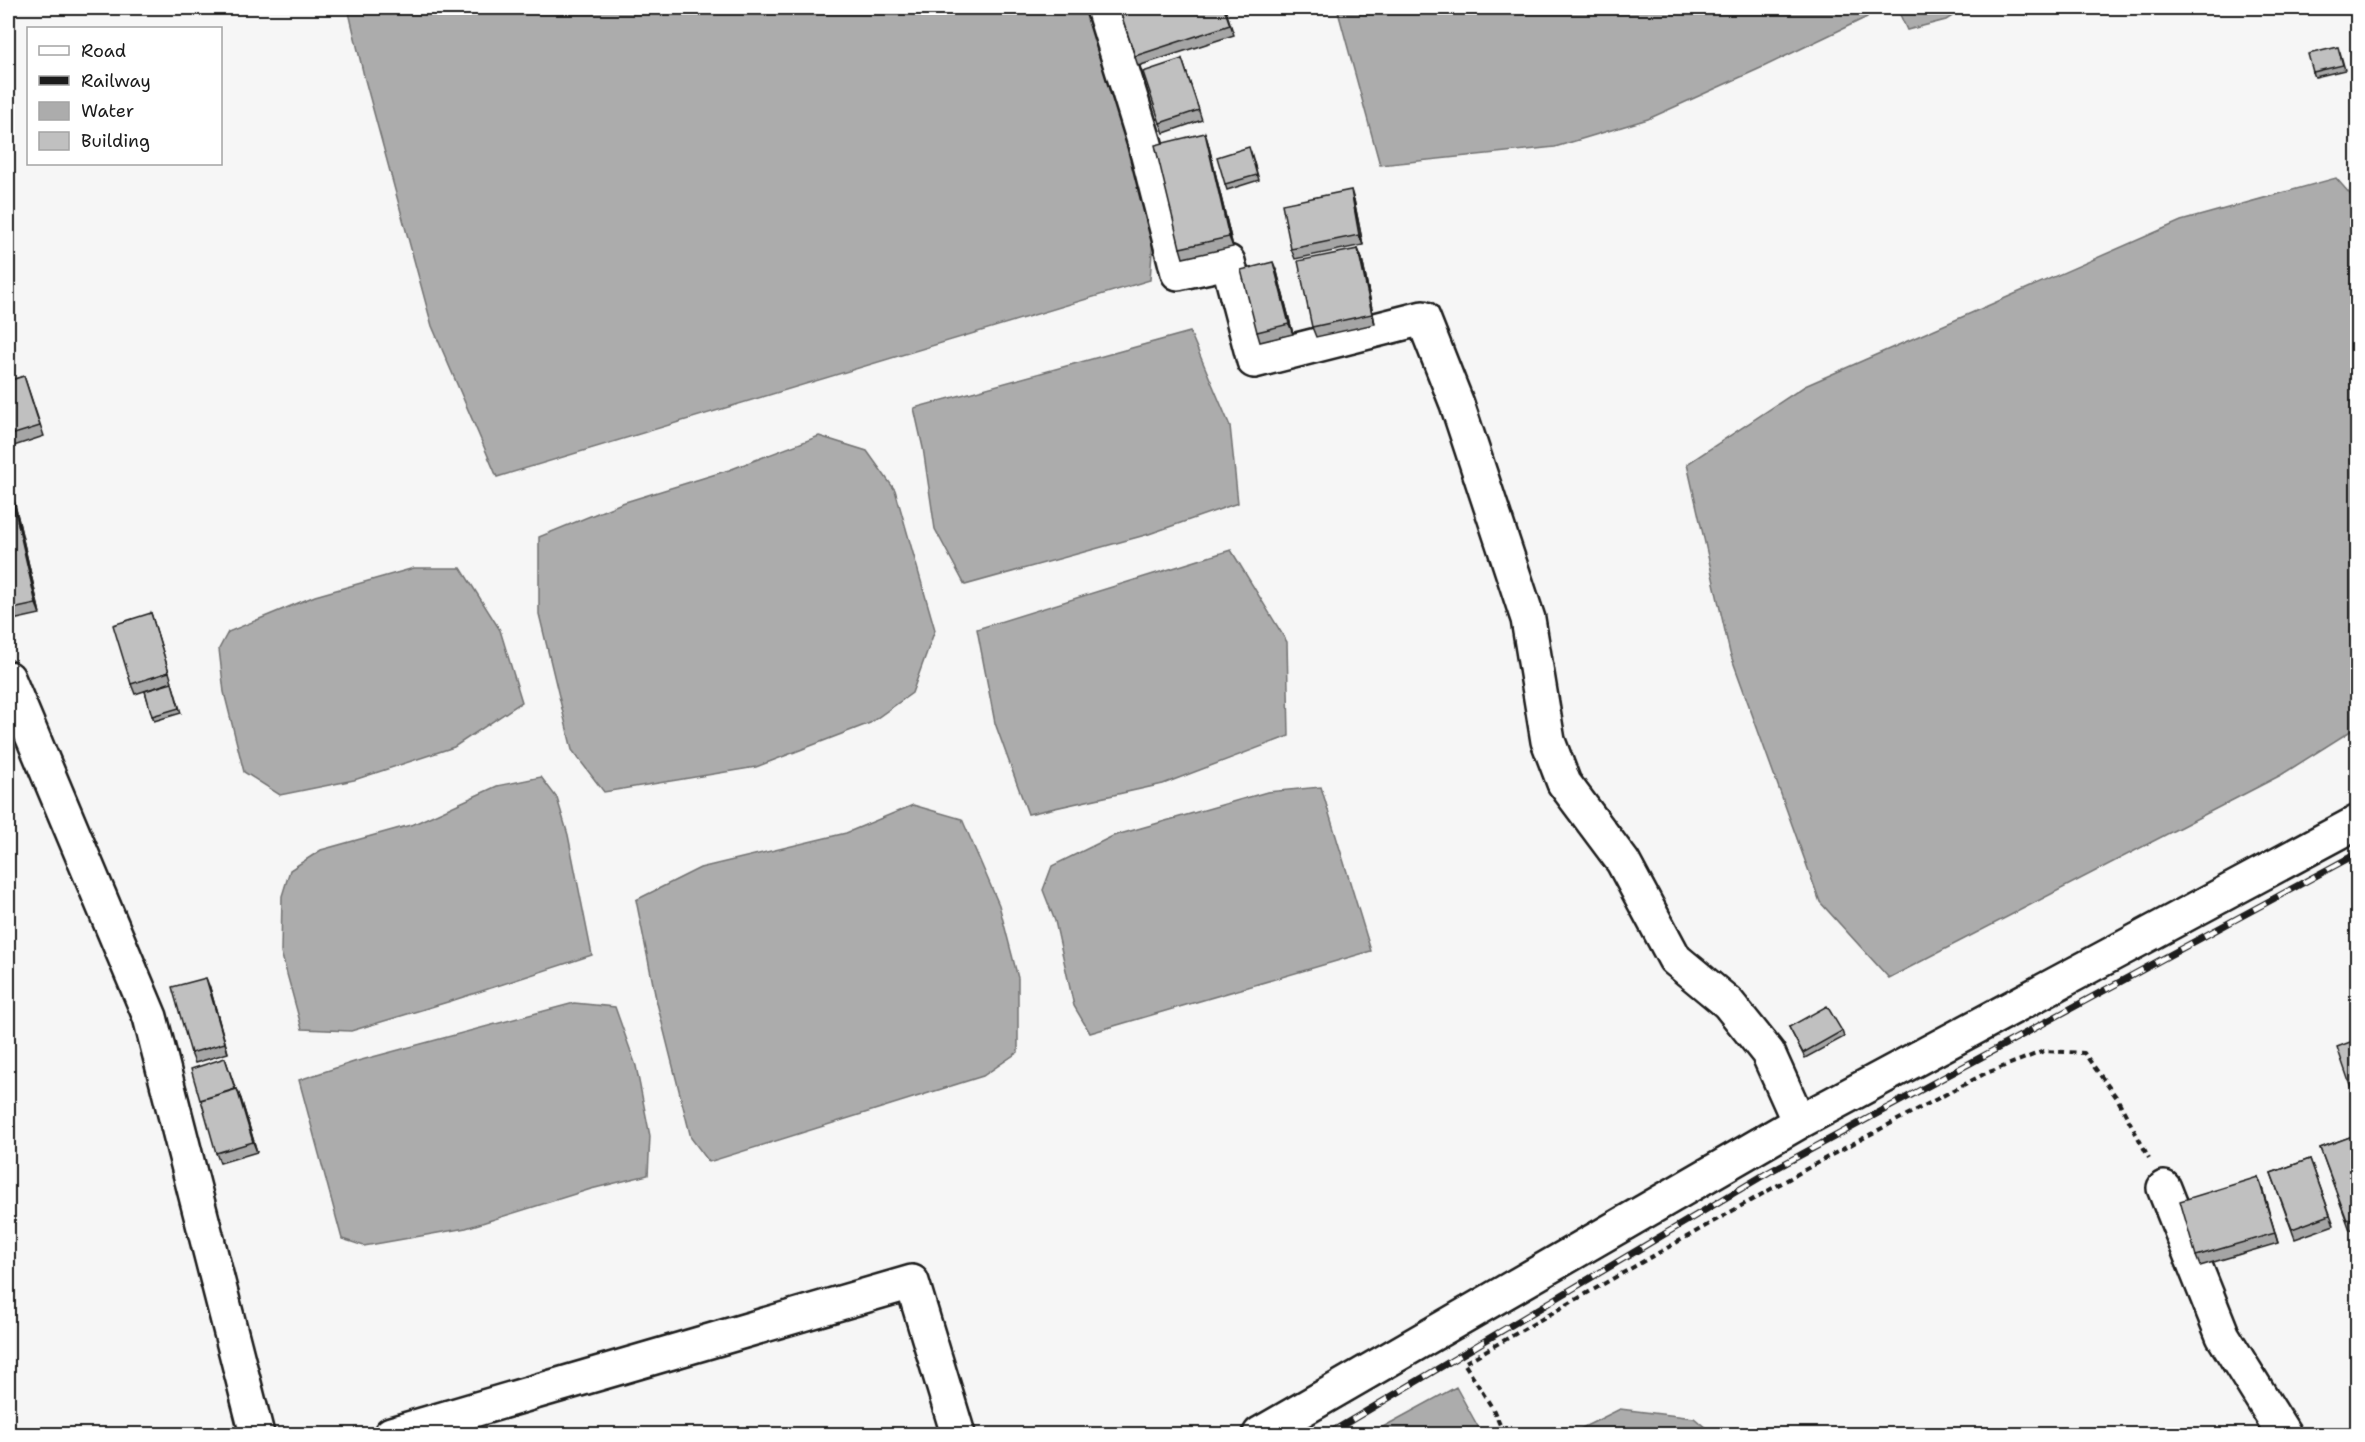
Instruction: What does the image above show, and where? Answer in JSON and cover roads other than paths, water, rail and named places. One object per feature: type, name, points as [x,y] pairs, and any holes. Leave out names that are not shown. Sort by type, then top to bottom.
[{"type":"street","points":[[1103,8],[1145,144],[1178,273],[1228,262],[1254,361],[1423,318],[1457,404],[1528,619],[1548,741],[1564,783],[1623,862],[1675,959],[1728,1004],[1768,1053],[1798,1122]]},
{"type":"street","points":[[8,678],[150,1017],[258,1434]]},
{"type":"street","points":[[1260,1434],[1798,1122],[2358,822]]},
{"type":"street","points":[[2164,1188],[2223,1336],[2284,1434]]},
{"type":"street","points":[[391,1434],[912,1282],[958,1434]]},
{"type":"water","points":[[348,8],[1091,8],[1153,239],[1150,280],[497,477],[432,326],[364,76]]},
{"type":"water","points":[[1337,8],[1864,8],[1867,17],[1648,119],[1555,147],[1380,165]]},
{"type":"water","points":[[1897,8],[1965,8],[1946,20],[1907,30]]},
{"type":"water","points":[[2336,178],[2358,203],[2357,727],[2281,775],[1889,978],[1820,902],[1730,653],[1687,464],[1805,386],[2181,221]]},
{"type":"water","points":[[1190,332],[1230,426],[1238,503],[1149,534],[965,585],[935,529],[923,448],[914,408]]},
{"type":"water","points":[[819,436],[867,451],[895,490],[935,630],[912,693],[870,723],[756,767],[604,792],[572,750],[539,614],[539,537],[622,503],[729,470]]},
{"type":"water","points":[[1231,550],[1287,642],[1289,736],[1163,784],[1028,814],[995,723],[977,629]]},
{"type":"water","points":[[414,568],[461,568],[500,630],[522,702],[454,747],[354,780],[280,795],[244,772],[224,692],[219,649],[228,632],[315,596]]},
{"type":"water","points":[[541,777],[557,798],[568,835],[592,955],[351,1031],[302,1029],[281,952],[282,896],[290,870],[321,850],[414,824],[497,786]]},
{"type":"water","points":[[1321,787],[1371,951],[1090,1033],[1074,1006],[1055,921],[1043,890],[1052,866],[1113,836],[1267,792]]},
{"type":"water","points":[[913,805],[962,819],[999,905],[1018,978],[1018,1052],[983,1076],[709,1162],[691,1138],[656,999],[636,900],[700,868],[846,833]]},
{"type":"water","points":[[574,1003],[615,1007],[636,1066],[650,1136],[648,1175],[591,1189],[466,1228],[364,1246],[342,1239],[299,1080],[354,1062]]},
{"type":"water","points":[[1456,1387],[1482,1434],[1370,1434]]},
{"type":"water","points":[[1620,1409],[1694,1418],[1713,1434],[1570,1434]]},
{"type":"railway","points":[[1328,1434],[1769,1172],[2358,853]]}]
